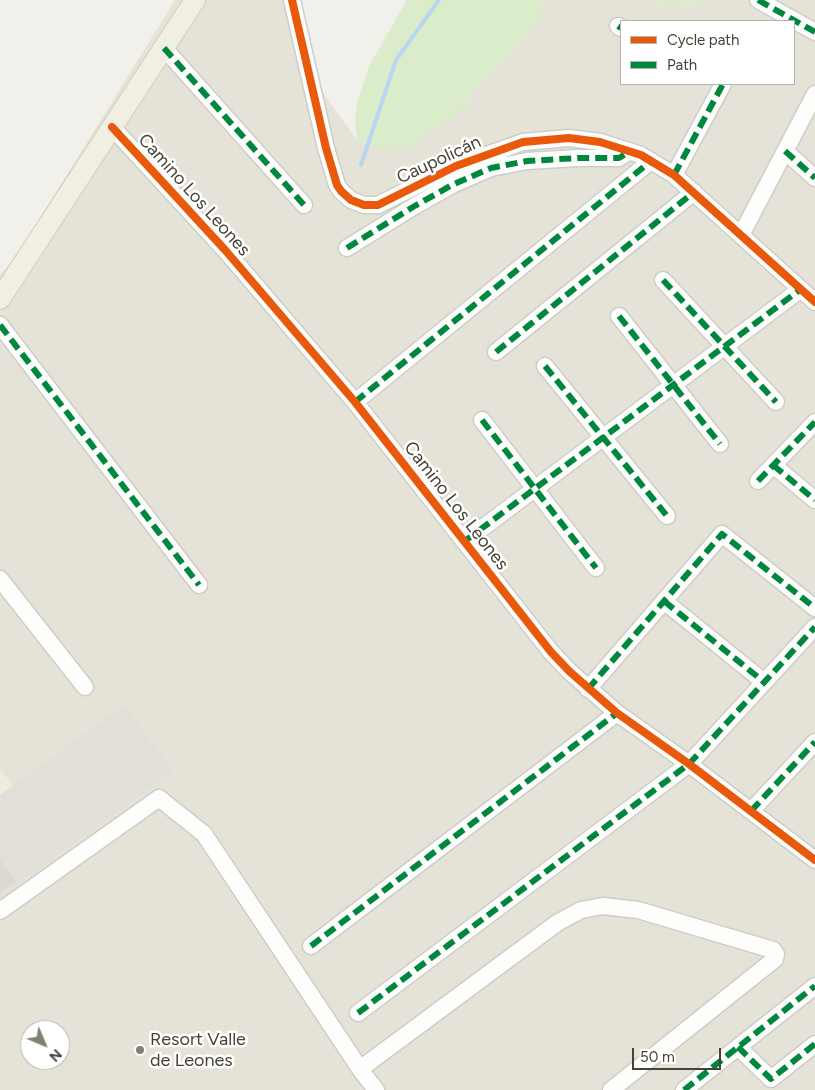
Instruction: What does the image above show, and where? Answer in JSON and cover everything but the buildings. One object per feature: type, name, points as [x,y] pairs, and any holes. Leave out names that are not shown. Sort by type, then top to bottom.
[{"type":"main road","points":[[0,299],[195,0]]},
{"type":"street","name":"Caupolicán","points":[[292,0],[310,86],[335,178],[341,191],[358,204],[378,205],[456,166],[523,142],[553,138],[584,139],[630,151],[674,175],[815,302]]},
{"type":"street","points":[[758,0],[794,20]]},
{"type":"street","points":[[795,21],[815,32]]},
{"type":"street","points":[[164,48],[304,205]]},
{"type":"street","points":[[674,175],[720,85]]},
{"type":"street","points":[[741,235],[815,94]]},
{"type":"street","name":"Camino Los Leones","points":[[112,127],[226,251],[355,402],[551,652],[588,689],[617,713],[689,764],[814,858]]},
{"type":"street","points":[[347,248],[413,206],[452,185],[491,168],[527,161],[619,158],[630,151]]},
{"type":"street","points":[[785,151],[815,178]]},
{"type":"street","points":[[355,402],[651,161]]},
{"type":"street","points":[[496,352],[694,192]]},
{"type":"street","points":[[663,280],[776,402]]},
{"type":"street","points":[[465,542],[801,289]]},
{"type":"street","points":[[619,316],[720,444]]},
{"type":"street","points":[[0,325],[199,585]]},
{"type":"street","points":[[544,366],[667,516]]},
{"type":"street","points":[[482,420],[596,568]]},
{"type":"street","points":[[758,481],[815,422]]},
{"type":"street","points":[[773,466],[815,500]]},
{"type":"street","points":[[588,689],[722,534],[815,608]]},
{"type":"street","points":[[0,580],[85,687]]},
{"type":"street","points":[[664,601],[764,682]]},
{"type":"street","points":[[358,1013],[689,764],[815,627]]},
{"type":"street","points":[[311,946],[617,713]]},
{"type":"street","points":[[751,811],[815,742]]},
{"type":"street","points":[[0,911],[159,798],[204,834],[360,1069],[376,1090]]},
{"type":"street","points":[[360,1069],[557,923],[581,910],[603,906],[638,910],[773,950],[776,954],[775,959],[611,1090]]},
{"type":"street","points":[[684,1090],[815,986]]},
{"type":"street","points":[[738,1047],[776,1084],[815,1044]]},
{"type":"shaded area","points":[[175,0],[299,0],[323,93],[357,140],[409,146],[466,104],[475,89],[526,36],[538,19],[543,0],[648,0],[665,6],[683,6],[704,0],[815,0],[815,1090],[0,1090],[0,275],[16,257]]},
{"type":"shaded area","points":[[124,705],[173,771],[0,897],[0,795]]},
{"type":"shaded area","points":[[0,769],[13,785],[0,795]]},
{"type":"green space","points":[[407,0],[543,0],[538,19],[526,36],[475,89],[466,104],[453,117],[409,146],[391,150],[374,148],[357,140],[355,121],[357,102],[369,66]]},
{"type":"green space","points":[[648,0],[704,0],[683,6],[665,6]]},
{"type":"waterway","points":[[361,165],[396,60],[439,0]]},
{"type":"marked path","points":[[758,0],[794,20]]},
{"type":"marked path","points":[[795,21],[815,32]]},
{"type":"marked path","points":[[164,48],[304,205]]},
{"type":"marked path","points":[[674,175],[722,85]]},
{"type":"marked path","points":[[347,248],[452,185],[491,168],[527,161],[619,158],[630,151]]},
{"type":"marked path","points":[[785,151],[815,178]]},
{"type":"marked path","points":[[355,402],[651,161]]},
{"type":"marked path","points":[[496,352],[694,192]]},
{"type":"marked path","points":[[663,280],[776,402]]},
{"type":"marked path","points":[[465,541],[801,289]]},
{"type":"marked path","points":[[619,316],[720,444]]},
{"type":"marked path","points":[[0,325],[199,585]]},
{"type":"marked path","points":[[545,366],[667,516]]},
{"type":"marked path","points":[[482,420],[596,568]]},
{"type":"marked path","points":[[758,481],[815,422]]},
{"type":"marked path","points":[[773,465],[815,500]]},
{"type":"marked path","points":[[588,689],[722,534],[815,608]]},
{"type":"marked path","points":[[664,601],[764,682]]},
{"type":"marked path","points":[[358,1013],[689,764],[815,627]]},
{"type":"marked path","points":[[311,946],[617,713]]},
{"type":"marked path","points":[[751,811],[815,742]]},
{"type":"marked path","points":[[684,1090],[815,986]]},
{"type":"marked path","points":[[738,1047],[771,1079],[815,1044]]},
{"type":"cycle path","points":[[292,0],[326,148],[337,185],[351,200],[364,205],[378,205],[456,166],[523,142],[569,138],[600,142],[641,155],[674,175],[815,302]]},
{"type":"cycle path","points":[[112,127],[226,251],[355,402],[551,652],[569,671],[617,713],[689,764],[815,860]]},
{"type":"place","name":"Resort Valle de Leones","points":[[140,1050]]}]
